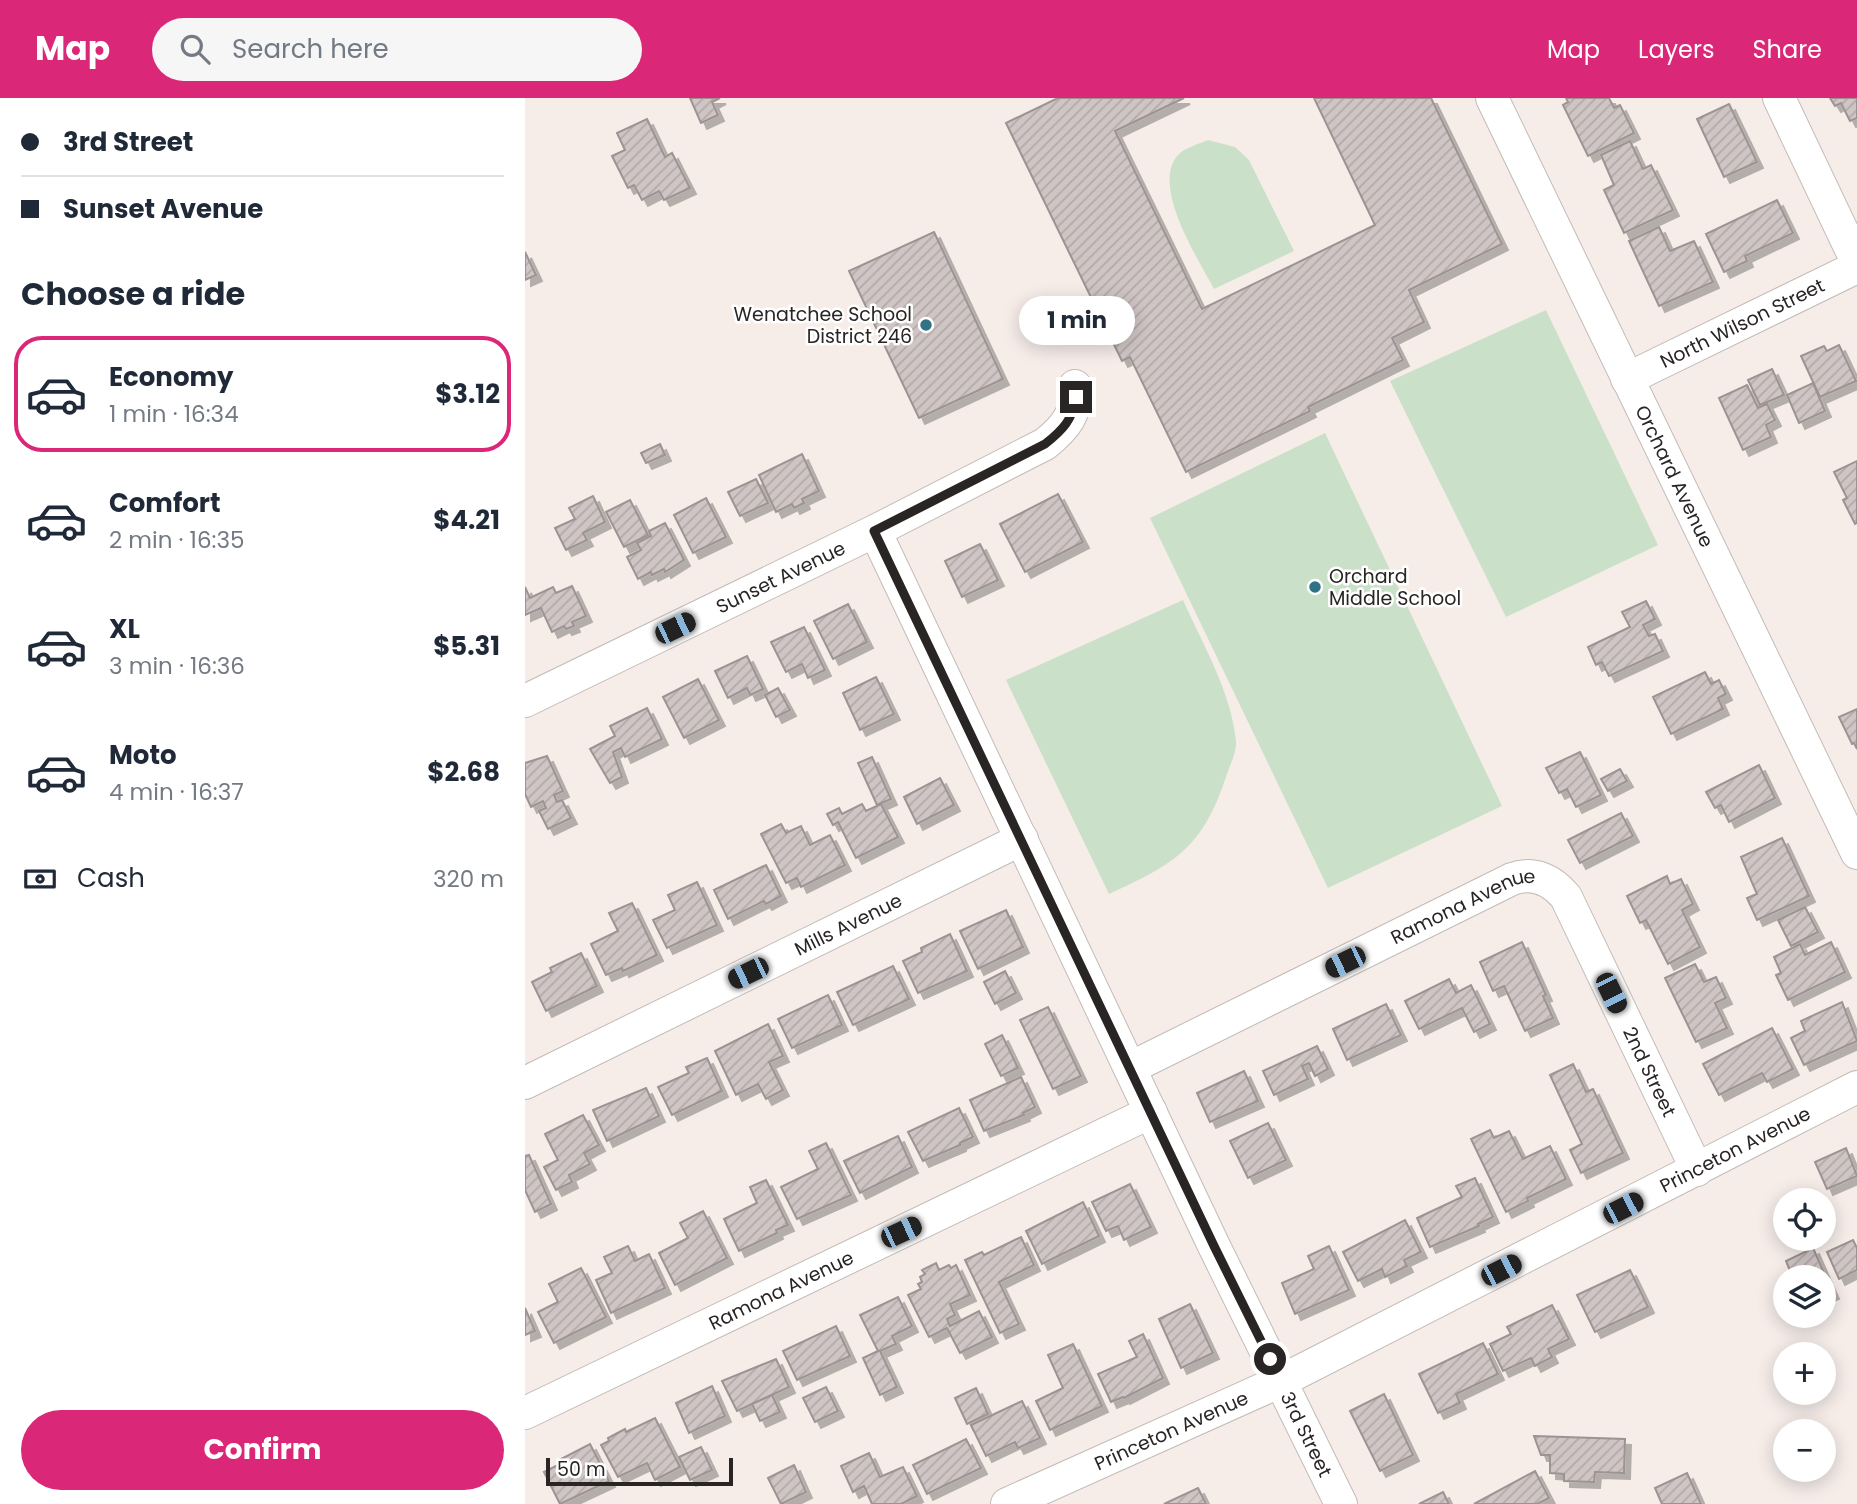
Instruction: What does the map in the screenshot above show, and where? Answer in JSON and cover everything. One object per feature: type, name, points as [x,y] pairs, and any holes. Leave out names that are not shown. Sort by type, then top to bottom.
[{"type":"street","name":"Orchard Avenue","points":[[1492,98],[1857,853]]},
{"type":"street","points":[[1779,98],[1857,265]]},
{"type":"street","name":"North Wilson Street","points":[[1627,379],[1857,265]]},
{"type":"street","name":"Sunset Avenue","points":[[525,701],[874,531],[1045,444],[1060,433],[1070,419],[1076,397],[1075,386]]},
{"type":"street","name":"3rd Street","points":[[874,531],[1341,1504]]},
{"type":"street","name":"Mills Avenue","points":[[525,1083],[1021,839]]},
{"type":"street","name":"Ramona Avenue","points":[[1130,1068],[1512,879],[1523,875],[1545,880],[1556,886],[1566,897]]},
{"type":"street","name":"2nd Street","points":[[1566,897],[1697,1170]]},
{"type":"street","name":"Princeton Avenue","points":[[1007,1504],[1281,1381],[1857,1087]]},
{"type":"street","name":"Ramona Avenue","points":[[525,1413],[1151,1112]]},
{"type":"green space","points":[[1208,140],[1235,147],[1249,160],[1294,251],[1214,289],[1180,222],[1170,184],[1171,167],[1179,154]]},
{"type":"green space","points":[[1546,310],[1658,545],[1506,617],[1390,381]]},
{"type":"green space","points":[[1325,433],[1502,806],[1328,888],[1150,518]]},
{"type":"green space","points":[[1183,600],[1222,686],[1233,722],[1235,750],[1217,801],[1196,838],[1168,863],[1109,894],[1006,680]]},
{"type":"building","points":[[690,98],[720,98],[712,102],[718,115],[701,123]]},
{"type":"building","points":[[1058,98],[1184,98],[1115,131],[1202,309],[1375,225],[1314,98],[1431,98],[1502,244],[1409,290],[1424,322],[1392,338],[1403,360],[1308,407],[1310,411],[1186,472],[1130,357],[1122,361],[1006,123]]},
{"type":"building","points":[[1566,98],[1609,98],[1614,108],[1620,105],[1634,133],[1588,156],[1563,105],[1568,102]]},
{"type":"building","points":[[1830,98],[1857,98],[1857,118],[1850,121],[1841,103],[1835,106]]},
{"type":"building","points":[[1729,104],[1757,162],[1724,177],[1697,119]]},
{"type":"building","points":[[647,119],[665,157],[672,153],[690,188],[664,200],[659,191],[642,200],[634,185],[628,188],[612,156],[625,150],[617,133]]},
{"type":"building","points":[[1630,141],[1643,169],[1651,165],[1673,210],[1624,233],[1604,190],[1614,185],[1601,155]]},
{"type":"building","points":[[1777,200],[1793,233],[1745,256],[1747,261],[1724,272],[1706,234]]},
{"type":"building","points":[[1659,227],[1670,251],[1694,241],[1713,282],[1659,306],[1629,241]]},
{"type":"building","name":"Wenatchee School District 246","points":[[934,232],[1003,379],[919,418],[849,271]]},
{"type":"building","points":[[525,252],[536,275],[525,280]]},
{"type":"building","points":[[1839,345],[1856,381],[1820,397],[1801,356],[1824,346],[1827,351]]},
{"type":"building","points":[[1772,369],[1784,395],[1760,405],[1748,380]]},
{"type":"building","points":[[1813,383],[1825,411],[1799,423],[1787,395]]},
{"type":"building","points":[[1747,385],[1758,408],[1767,404],[1775,420],[1766,425],[1771,437],[1743,450],[1719,398]]},
{"type":"building","points":[[660,444],[665,455],[646,463],[641,453]]},
{"type":"building","points":[[802,454],[819,491],[802,499],[804,503],[794,508],[792,504],[776,512],[759,475]]},
{"type":"building","points":[[1857,461],[1855,524],[1843,500],[1847,498],[1834,472]]},
{"type":"building","points":[[756,479],[768,503],[740,516],[728,492]]},
{"type":"building","points":[[1058,494],[1083,542],[1025,572],[1000,524]]},
{"type":"building","points":[[593,496],[605,522],[583,533],[587,540],[566,550],[555,528],[575,519],[569,508]]},
{"type":"building","points":[[706,498],[726,537],[693,553],[674,515]]},
{"type":"building","points":[[630,500],[648,535],[624,547],[606,512]]},
{"type":"building","points":[[665,523],[684,560],[665,572],[664,569],[652,575],[651,572],[638,579],[627,557],[641,550],[637,543],[651,536],[649,531]]},
{"type":"building","points":[[980,544],[998,580],[962,597],[945,561]]},
{"type":"building","points":[[572,586],[586,616],[572,622],[574,626],[566,629],[564,626],[552,632],[541,608],[525,615],[525,587],[530,598],[553,587],[556,593]]},
{"type":"building","points":[[1646,601],[1655,619],[1643,625],[1649,636],[1655,634],[1663,651],[1609,676],[1602,662],[1596,665],[1588,647],[1630,627],[1622,612]]},
{"type":"building","points":[[848,604],[867,642],[833,659],[814,621]]},
{"type":"building","points":[[804,627],[825,670],[808,678],[802,664],[786,672],[771,642]]},
{"type":"building","points":[[747,656],[763,689],[750,695],[747,688],[728,698],[715,671]]},
{"type":"building","points":[[1705,672],[1711,684],[1719,680],[1726,694],[1718,698],[1723,709],[1671,734],[1653,697]]},
{"type":"building","points":[[876,677],[894,714],[860,730],[843,693]]},
{"type":"building","points":[[698,679],[719,720],[684,738],[663,697]]},
{"type":"building","points":[[778,688],[790,710],[776,717],[765,695]]},
{"type":"building","points":[[647,708],[662,739],[625,757],[621,748],[613,752],[622,777],[610,783],[590,749],[615,736],[610,726]]},
{"type":"building","points":[[1857,709],[1857,749],[1839,717]]},
{"type":"building","points":[[1580,752],[1601,795],[1576,807],[1567,789],[1559,793],[1546,768]]},
{"type":"building","points":[[547,756],[563,791],[554,795],[557,802],[562,800],[571,818],[548,829],[539,811],[546,808],[543,801],[531,807],[525,794],[525,763]]},
{"type":"building","points":[[872,757],[891,799],[877,805],[858,763]]},
{"type":"building","points":[[1759,765],[1775,798],[1729,822],[1721,805],[1715,808],[1706,792]]},
{"type":"building","points":[[1620,769],[1627,781],[1608,791],[1601,779]]},
{"type":"building","points":[[940,778],[954,805],[917,824],[904,797]]},
{"type":"building","points":[[862,804],[866,811],[881,804],[898,837],[856,858],[838,822],[833,825],[827,814],[839,808],[842,814]]},
{"type":"building","points":[[1621,813],[1633,836],[1580,863],[1568,840]]},
{"type":"building","points":[[781,824],[786,833],[801,826],[810,845],[830,835],[845,865],[801,887],[797,878],[786,883],[761,834]]},
{"type":"building","points":[[1782,838],[1809,896],[1757,920],[1747,898],[1757,894],[1741,857]]},
{"type":"building","points":[[766,865],[781,896],[766,904],[764,901],[728,919],[714,890]]},
{"type":"building","points":[[1667,876],[1670,884],[1681,879],[1693,904],[1682,910],[1700,947],[1668,964],[1646,920],[1640,923],[1627,896]]},
{"type":"building","points":[[697,882],[717,925],[667,948],[653,920],[675,910],[668,895]]},
{"type":"building","points":[[632,903],[657,955],[623,971],[622,968],[606,975],[591,944],[618,931],[609,913]]},
{"type":"building","points":[[1805,907],[1818,932],[1791,946],[1778,920]]},
{"type":"building","points":[[1006,910],[1023,947],[978,969],[960,931]]},
{"type":"building","points":[[950,934],[967,971],[918,993],[903,961],[922,952],[921,948]]},
{"type":"building","points":[[1522,942],[1546,995],[1543,996],[1553,1018],[1525,1031],[1504,986],[1493,991],[1480,962]]},
{"type":"building","points":[[1831,942],[1845,972],[1788,1000],[1776,975],[1781,973],[1774,957],[1800,944],[1805,955]]},
{"type":"building","points":[[581,953],[597,986],[546,1011],[532,982],[552,972],[550,968]]},
{"type":"building","points":[[1695,964],[1704,982],[1716,977],[1726,998],[1715,1003],[1727,1028],[1696,1042],[1665,978]]},
{"type":"building","points":[[893,966],[909,999],[853,1025],[837,992]]},
{"type":"building","points":[[1005,971],[1016,993],[995,1004],[984,982]]},
{"type":"building","points":[[1449,979],[1456,993],[1471,985],[1490,1024],[1474,1032],[1462,1008],[1419,1029],[1405,1001]]},
{"type":"building","points":[[828,995],[842,1025],[792,1048],[778,1019]]},
{"type":"building","points":[[1842,1002],[1857,1041],[1804,1065],[1791,1038],[1805,1031],[1801,1021]]},
{"type":"building","points":[[1386,1004],[1401,1035],[1347,1060],[1333,1029]]},
{"type":"building","points":[[1048,1007],[1081,1076],[1053,1089],[1020,1020]]},
{"type":"building","points":[[768,1024],[783,1056],[769,1062],[783,1090],[766,1099],[758,1084],[736,1095],[715,1051]]},
{"type":"building","points":[[1772,1028],[1793,1069],[1767,1082],[1762,1073],[1719,1095],[1703,1064]]},
{"type":"building","points":[[1002,1035],[1018,1068],[1001,1076],[985,1044]]},
{"type":"building","points":[[1317,1046],[1328,1069],[1315,1076],[1309,1063],[1302,1066],[1308,1079],[1274,1095],[1263,1071]]},
{"type":"building","points":[[707,1058],[722,1091],[672,1115],[658,1087],[689,1073],[686,1067]]},
{"type":"building","points":[[1573,1064],[1586,1092],[1593,1089],[1623,1153],[1581,1173],[1570,1150],[1582,1144],[1550,1075]]},
{"type":"building","points":[[1244,1071],[1258,1101],[1210,1122],[1197,1093]]},
{"type":"building","points":[[1021,1077],[1035,1107],[1023,1113],[1024,1115],[984,1131],[970,1100]]},
{"type":"building","points":[[646,1088],[659,1116],[607,1141],[593,1110]]},
{"type":"building","points":[[959,1108],[973,1137],[923,1161],[908,1132]]},
{"type":"building","points":[[583,1115],[599,1145],[584,1153],[590,1164],[569,1175],[572,1182],[556,1190],[544,1167],[558,1160],[545,1134]]},
{"type":"building","points":[[1268,1123],[1286,1160],[1248,1178],[1230,1141]]},
{"type":"building","points":[[1490,1130],[1494,1138],[1509,1131],[1523,1159],[1550,1146],[1566,1179],[1527,1198],[1528,1201],[1506,1212],[1471,1139]]},
{"type":"building","points":[[898,1136],[912,1167],[860,1193],[844,1161]]},
{"type":"building","points":[[826,1143],[851,1195],[797,1219],[781,1187],[818,1169],[809,1151]]},
{"type":"building","points":[[1846,1148],[1857,1176],[1827,1188],[1815,1162]]},
{"type":"building","points":[[529,1155],[551,1204],[535,1212],[525,1190],[525,1156]]},
{"type":"building","points":[[1475,1178],[1493,1217],[1478,1224],[1479,1226],[1430,1247],[1417,1218],[1462,1197],[1456,1186]]},
{"type":"building","points":[[766,1180],[788,1225],[739,1251],[724,1219],[757,1203],[750,1187]]},
{"type":"building","points":[[1130,1184],[1151,1227],[1124,1240],[1118,1226],[1106,1231],[1092,1202]]},
{"type":"building","points":[[1083,1202],[1099,1236],[1042,1264],[1026,1231]]},
{"type":"building","points":[[703,1211],[727,1258],[675,1285],[659,1253],[688,1238],[680,1223]]},
{"type":"building","points":[[1405,1220],[1421,1252],[1404,1260],[1407,1266],[1385,1277],[1382,1269],[1358,1281],[1343,1252]]},
{"type":"building","points":[[1021,1237],[1034,1265],[999,1282],[1019,1324],[1000,1333],[965,1260],[982,1252],[984,1255]]},
{"type":"building","points":[[1853,1240],[1857,1248],[1857,1270],[1839,1279],[1836,1265],[1833,1265],[1827,1252],[1836,1251],[1836,1248]]},
{"type":"building","points":[[628,1246],[635,1261],[649,1254],[665,1288],[611,1313],[596,1280],[612,1273],[604,1257]]},
{"type":"building","points":[[1329,1246],[1349,1290],[1295,1314],[1282,1283],[1314,1269],[1308,1256]]},
{"type":"building","points":[[1807,1251],[1814,1251],[1821,1265],[1788,1265],[1786,1261]]},
{"type":"building","points":[[936,1263],[939,1270],[956,1265],[970,1295],[950,1304],[955,1315],[947,1319],[950,1326],[979,1311],[992,1337],[960,1353],[947,1328],[929,1337],[908,1295],[921,1289],[918,1284],[922,1282],[920,1277],[925,1274],[922,1270]]},
{"type":"building","points":[[581,1268],[606,1317],[554,1343],[538,1312],[558,1302],[549,1284]]},
{"type":"building","points":[[1630,1270],[1648,1307],[1595,1332],[1577,1295]]},
{"type":"building","points":[[898,1297],[912,1326],[892,1336],[896,1344],[880,1351],[897,1387],[880,1395],[863,1358],[878,1351],[860,1315]]},
{"type":"building","points":[[1190,1304],[1213,1353],[1181,1368],[1159,1319]]},
{"type":"building","points":[[1552,1305],[1569,1339],[1548,1349],[1552,1357],[1535,1366],[1531,1358],[1503,1371],[1490,1344],[1511,1334],[1507,1327]]},
{"type":"building","points":[[525,1308],[535,1331],[525,1335]]},
{"type":"building","points":[[836,1326],[850,1356],[797,1380],[783,1351]]},
{"type":"building","points":[[1143,1334],[1163,1378],[1111,1402],[1098,1374],[1137,1357],[1129,1341]]},
{"type":"building","points":[[1483,1343],[1498,1374],[1456,1394],[1460,1403],[1438,1413],[1419,1374]]},
{"type":"building","points":[[1073,1344],[1102,1406],[1050,1430],[1036,1401],[1063,1388],[1048,1355]]},
{"type":"building","points":[[776,1359],[789,1387],[737,1411],[722,1381]]},
{"type":"building","points":[[712,1386],[725,1416],[689,1433],[676,1403]]},
{"type":"building","points":[[826,1387],[838,1411],[815,1422],[803,1398]]},
{"type":"building","points":[[976,1388],[988,1414],[967,1424],[955,1398]]},
{"type":"building","points":[[1384,1394],[1413,1455],[1380,1471],[1350,1411]]},
{"type":"building","points":[[772,1395],[780,1412],[760,1421],[752,1404]]},
{"type":"building","points":[[1022,1401],[1040,1438],[1018,1448],[1015,1442],[986,1456],[971,1425]]},
{"type":"building","points":[[655,1418],[680,1467],[655,1480],[647,1463],[618,1477],[601,1445],[625,1429],[626,1432]]},
{"type":"building","points":[[1534,1436],[1625,1439],[1624,1473],[1595,1472],[1594,1482],[1564,1481],[1564,1474],[1550,1473],[1550,1455],[1541,1455]]},
{"type":"building","points":[[966,1439],[981,1468],[927,1494],[913,1465]]},
{"type":"building","points":[[590,1444],[609,1481],[560,1504],[544,1472],[564,1462],[561,1459]]},
{"type":"building","points":[[701,1447],[712,1470],[690,1480],[679,1457]]},
{"type":"building","points":[[869,1453],[880,1477],[903,1467],[917,1496],[901,1504],[872,1504],[864,1486],[853,1492],[841,1466]]},
{"type":"building","points":[[794,1465],[806,1492],[781,1504],[768,1478]]},
{"type":"building","points":[[1535,1471],[1549,1498],[1537,1504],[1474,1504]]},
{"type":"building","points":[[1687,1473],[1701,1504],[1662,1504],[1655,1488]]},
{"type":"building","points":[[1198,1488],[1206,1504],[1164,1504]]},
{"type":"building","points":[[1443,1492],[1449,1504],[1419,1504]]},
{"type":"place","name":"Wenatchee School District 246","points":[[926,325]]},
{"type":"place","name":"Orchard Middle School","points":[[1315,587]]},
{"type":"route","points":[[1076,397],[1070,419],[1060,433],[1045,444],[874,531],[1270,1359]]}]
